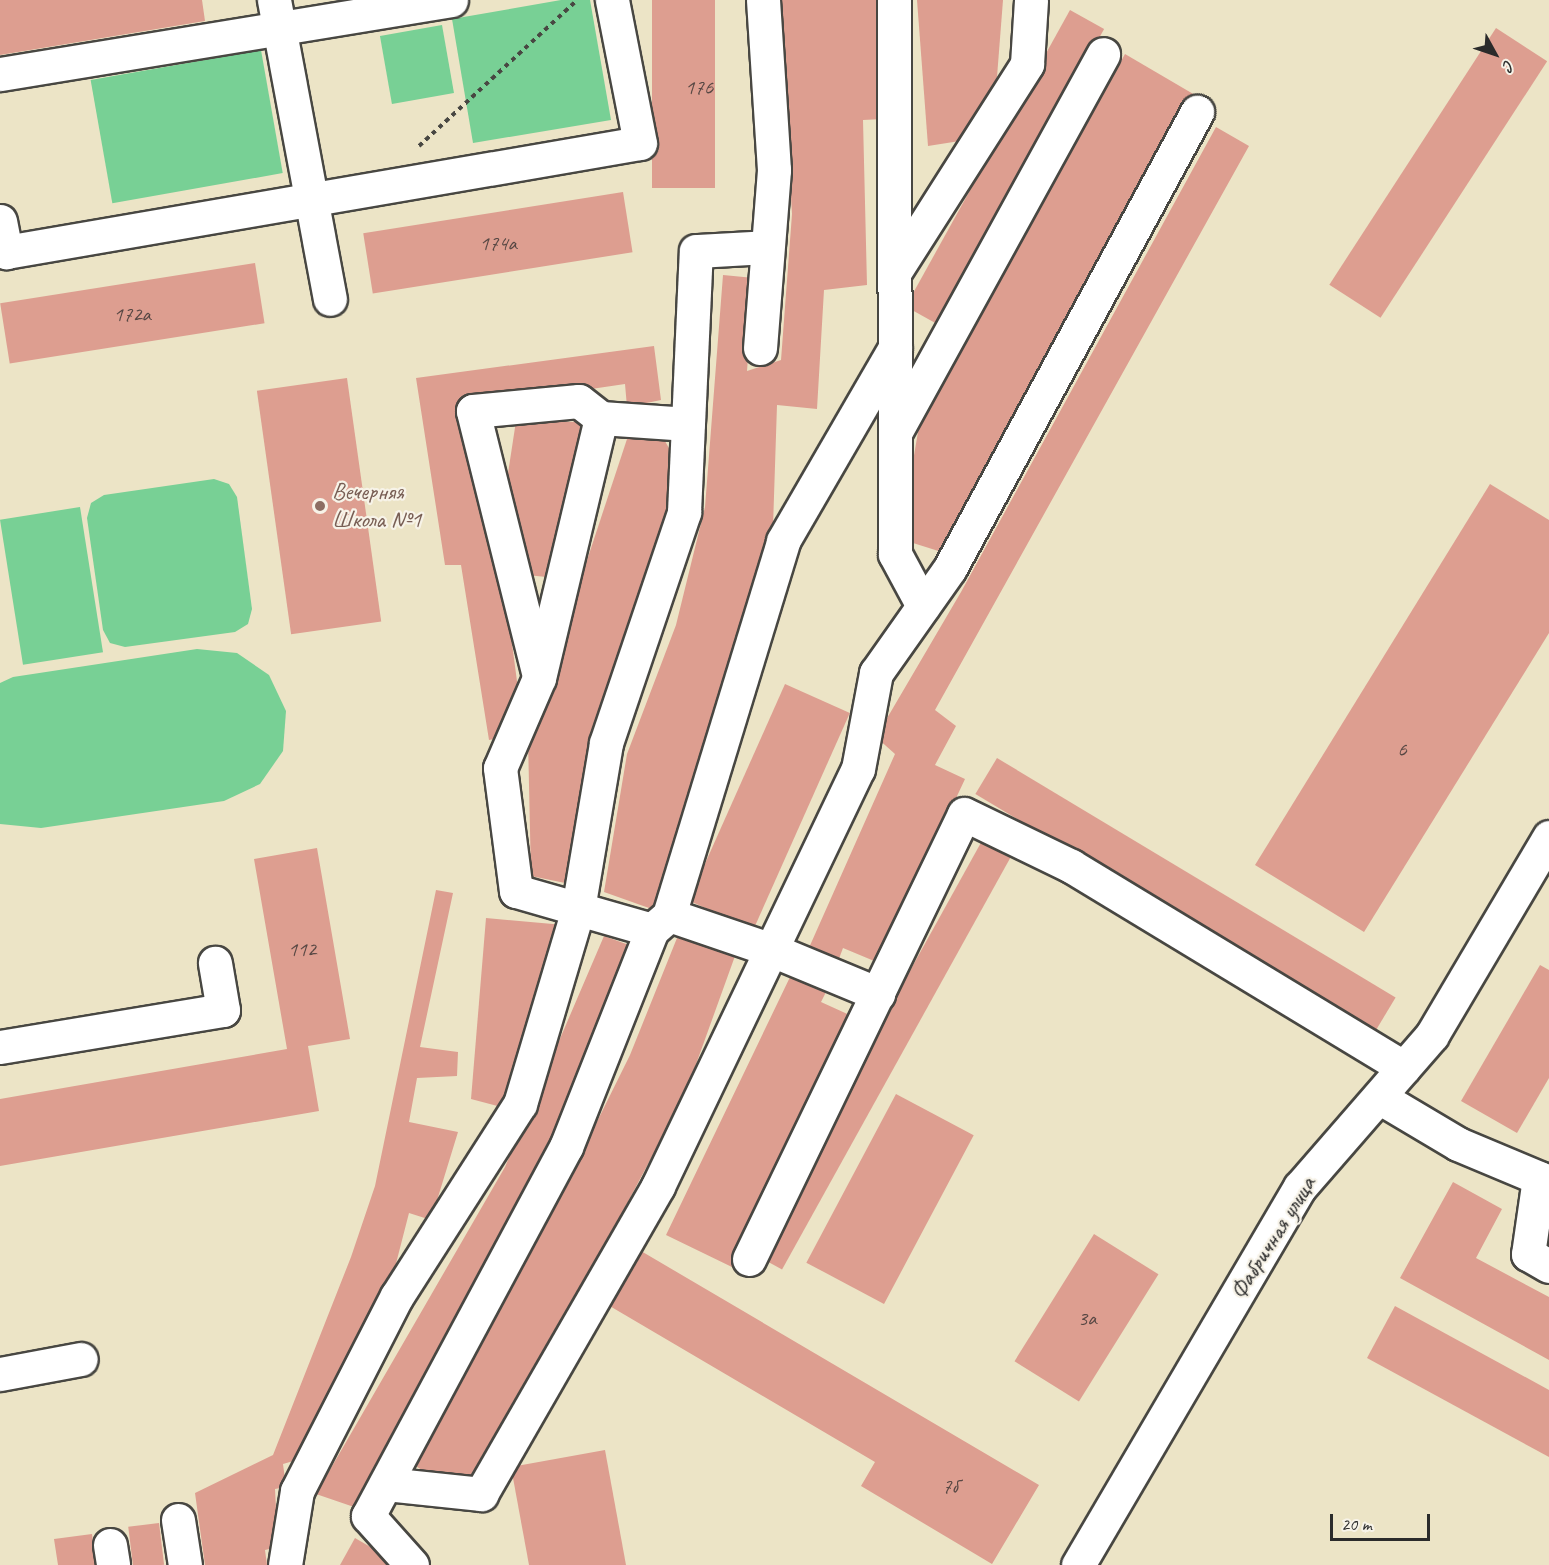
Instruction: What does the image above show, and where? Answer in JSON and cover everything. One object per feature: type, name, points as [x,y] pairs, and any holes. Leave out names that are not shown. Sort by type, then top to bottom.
[{"type":"street","points":[[0,74],[277,13],[451,0]]},
{"type":"street","points":[[0,221],[6,252],[640,143],[612,0]]},
{"type":"street","points":[[760,348],[774,170],[764,0]]},
{"type":"street","points":[[894,0],[895,554],[923,606]]},
{"type":"street","points":[[894,273],[1027,64],[1031,0]]},
{"type":"street","points":[[277,13],[330,299]]},
{"type":"street","points":[[895,433],[1103,54]]},
{"type":"street","points":[[386,1484],[481,1494],[658,1186],[772,950],[858,769],[876,673],[950,568],[1197,112]]},
{"type":"street","points":[[285,1565],[297,1491],[397,1296],[520,1104],[579,909],[606,743],[684,512],[696,251],[767,247]]},
{"type":"street","points":[[412,1565],[368,1516],[566,1147],[661,922],[783,541],[895,348]]},
{"type":"street","points":[[539,678],[473,411],[579,401],[602,418],[688,424]]},
{"type":"street","points":[[602,418],[539,678],[500,768],[516,891],[579,909],[661,922],[772,950],[878,994]]},
{"type":"street","points":[[749,1259],[964,814],[1071,866],[1404,1068]]},
{"type":"street","name":"Фабричная улица","points":[[1078,1565],[1300,1187],[1432,1035],[1549,837]]},
{"type":"street","points":[[0,1047],[223,1010],[214,963]]},
{"type":"street","points":[[1379,1097],[1458,1144],[1544,1180],[1528,1254],[1549,1266]]},
{"type":"street","points":[[0,1374],[81,1359]]},
{"type":"street","points":[[178,1520],[185,1565]]},
{"type":"path","points":[[378,188],[466,100],[577,0]]},
{"type":"green space","points":[[561,0],[590,0],[611,120],[473,143],[452,19]]},
{"type":"green space","points":[[442,25],[454,93],[392,104],[380,36]]},
{"type":"green space","points":[[261,50],[283,173],[112,203],[91,80]]},
{"type":"green space","points":[[214,479],[229,484],[237,497],[252,609],[248,624],[235,632],[125,647],[110,643],[103,630],[87,518],[91,503],[104,495]]},
{"type":"green space","points":[[80,507],[103,652],[23,665],[0,520]]},
{"type":"green space","points":[[197,649],[237,653],[269,675],[286,711],[283,751],[260,784],[224,801],[41,828],[0,824],[0,683],[13,677]]},
{"type":"building","points":[[0,0],[202,0],[205,21],[0,55]]},
{"type":"building","points":[[652,0],[715,0],[715,188],[652,188]]},
{"type":"building","points":[[779,0],[878,0],[883,119],[863,120],[867,285],[824,290],[817,409],[777,405],[773,527],[663,913],[604,892],[627,754],[676,625],[705,507],[723,275],[754,278],[747,371],[781,360],[792,214]]},
{"type":"building","points":[[917,0],[1003,0],[997,77],[966,140],[928,146]]},
{"type":"building","points":[[1070,10],[1104,29],[940,325],[906,306]]},
{"type":"building","points":[[1496,28],[1547,61],[1380,318],[1329,285]]},
{"type":"building","points":[[1125,54],[1195,95],[948,554],[913,543],[909,485],[919,426]]},
{"type":"building","points":[[1216,127],[1249,146],[935,710],[956,726],[935,765],[965,779],[879,963],[843,948],[837,964],[808,950],[895,754],[876,737],[961,592]]},
{"type":"building","points":[[623,192],[633,252],[373,293],[363,233]]},
{"type":"building","points":[[255,263],[265,323],[10,364],[0,303]]},
{"type":"building","points":[[654,346],[661,400],[627,407],[625,384],[462,408],[508,613],[518,689],[505,737],[489,740],[461,565],[445,565],[416,378]]},
{"type":"building","name":"Вечерняя Школа №1","points":[[347,378],[381,622],[291,634],[257,391]]},
{"type":"building","points":[[516,421],[581,422],[556,578],[527,575],[503,506]]},
{"type":"building","points":[[629,433],[661,434],[674,457],[677,492],[570,884],[531,876],[528,739]]},
{"type":"building","points":[[1490,484],[1549,520],[1549,633],[1364,932],[1255,865]]},
{"type":"building","points":[[785,684],[850,713],[753,929],[689,901]]},
{"type":"building","points":[[997,758],[1396,997],[1374,1033],[975,794]]},
{"type":"building","points":[[983,839],[1012,855],[782,1270],[753,1254]]},
{"type":"building","points":[[317,848],[350,1039],[308,1046],[319,1111],[0,1166],[0,1099],[287,1049],[254,859]]},
{"type":"building","points":[[436,890],[453,893],[420,1047],[458,1052],[457,1076],[417,1078],[409,1122],[458,1132],[431,1220],[409,1213],[391,1283],[307,1457],[283,1464],[286,1487],[275,1489],[278,1547],[265,1550],[267,1565],[205,1565],[195,1493],[273,1455],[351,1257],[375,1186]]},
{"type":"building","points":[[486,918],[564,925],[505,1108],[471,1099]]},
{"type":"building","points":[[679,933],[735,956],[686,1092],[482,1478],[439,1481],[411,1463],[579,1158],[630,1055]]},
{"type":"building","points":[[604,936],[640,949],[592,1063],[471,1298],[354,1507],[316,1494],[505,1167]]},
{"type":"building","points":[[1540,965],[1549,970],[1549,1078],[1517,1133],[1461,1101]]},
{"type":"building","points":[[791,975],[826,992],[821,1002],[854,1017],[734,1268],[666,1235]]},
{"type":"building","points":[[896,1094],[974,1135],[884,1304],[806,1263]]},
{"type":"building","points":[[1453,1182],[1502,1209],[1476,1258],[1549,1297],[1549,1360],[1400,1278]]},
{"type":"building","points":[[1094,1234],[1158,1274],[1079,1401],[1015,1361]]},
{"type":"building","points":[[641,1251],[1039,1485],[992,1564],[861,1486],[875,1462],[608,1305]]},
{"type":"building","points":[[1395,1306],[1549,1390],[1549,1457],[1367,1358]]},
{"type":"building","points":[[605,1450],[626,1565],[529,1565],[511,1467]]},
{"type":"building","points":[[159,1523],[164,1565],[133,1565],[128,1527]]},
{"type":"building","points":[[92,1534],[96,1565],[58,1565],[54,1539]]},
{"type":"building","points":[[355,1538],[391,1559],[388,1565],[340,1565]]},
{"type":"place","name":"Вечерняя Школа №1","points":[[320,506]]}]
